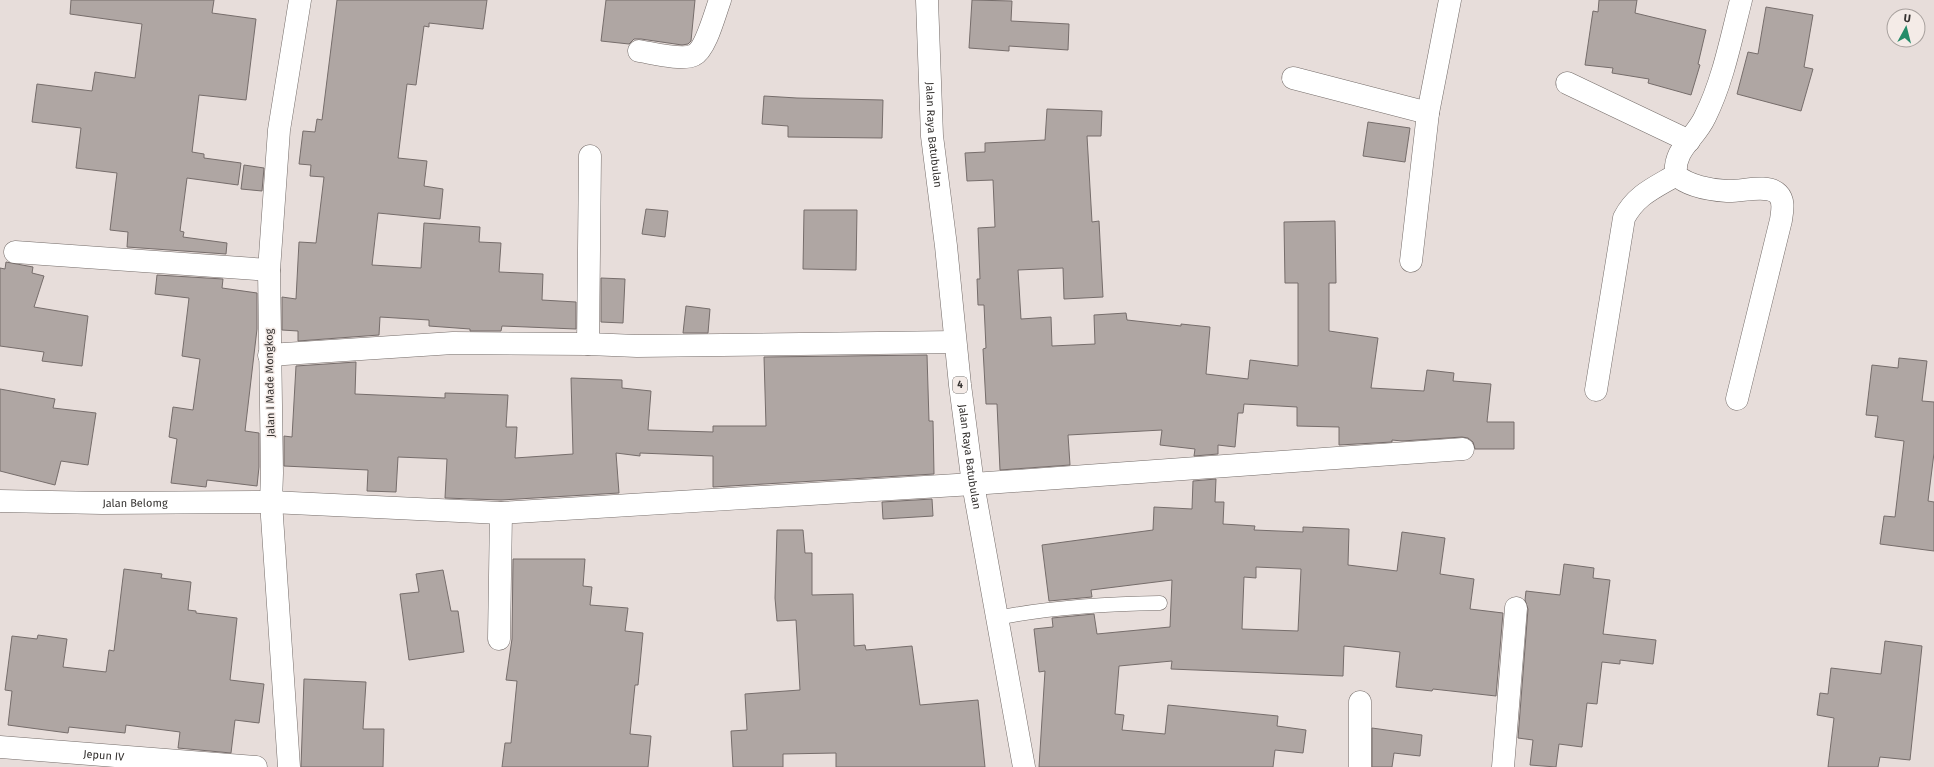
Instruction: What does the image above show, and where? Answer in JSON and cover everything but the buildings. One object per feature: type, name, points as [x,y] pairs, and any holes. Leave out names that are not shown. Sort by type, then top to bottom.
[{"type":"main road","name":"Jalan I Made Mongkog","points":[[289,767],[271,502],[272,473],[269,355],[269,270],[279,130],[300,0]]},
{"type":"main road","points":[[640,51],[683,57],[694,55],[701,49],[720,0]]},
{"type":"main road","name":"Jalan Raya Batubulan","points":[[928,0],[932,136],[946,246],[955,342],[973,484],[1024,767]]},
{"type":"main road","points":[[1411,261],[1428,113],[1450,0]]},
{"type":"main road","points":[[1737,399],[1781,220],[1783,204],[1779,195],[1772,190],[1727,191],[1684,182],[1676,175],[1674,165],[1678,154],[1697,132],[1705,117],[1718,84],[1741,0]]},
{"type":"main road","points":[[1293,78],[1428,113]]},
{"type":"main road","points":[[1567,83],[1689,141]]},
{"type":"main road","points":[[588,344],[590,156]]},
{"type":"main road","points":[[1596,390],[1624,218],[1631,205],[1646,193],[1676,175]]},
{"type":"main road","points":[[15,252],[269,270]]},
{"type":"main road","points":[[269,355],[453,343],[588,344],[637,346],[955,342]]},
{"type":"main road","name":"Jalan Belomg","points":[[0,501],[102,504],[271,502],[501,513],[973,484],[1463,449]]},
{"type":"main road","points":[[499,639],[501,513]]},
{"type":"main road","points":[[1503,767],[1516,608]]},
{"type":"main road","points":[[1360,702],[1360,767]]},
{"type":"main road","name":"Jepun IV","points":[[0,747],[256,767]]},
{"type":"lane","points":[[997,618],[1032,611],[1093,605],[1160,603]]}]
